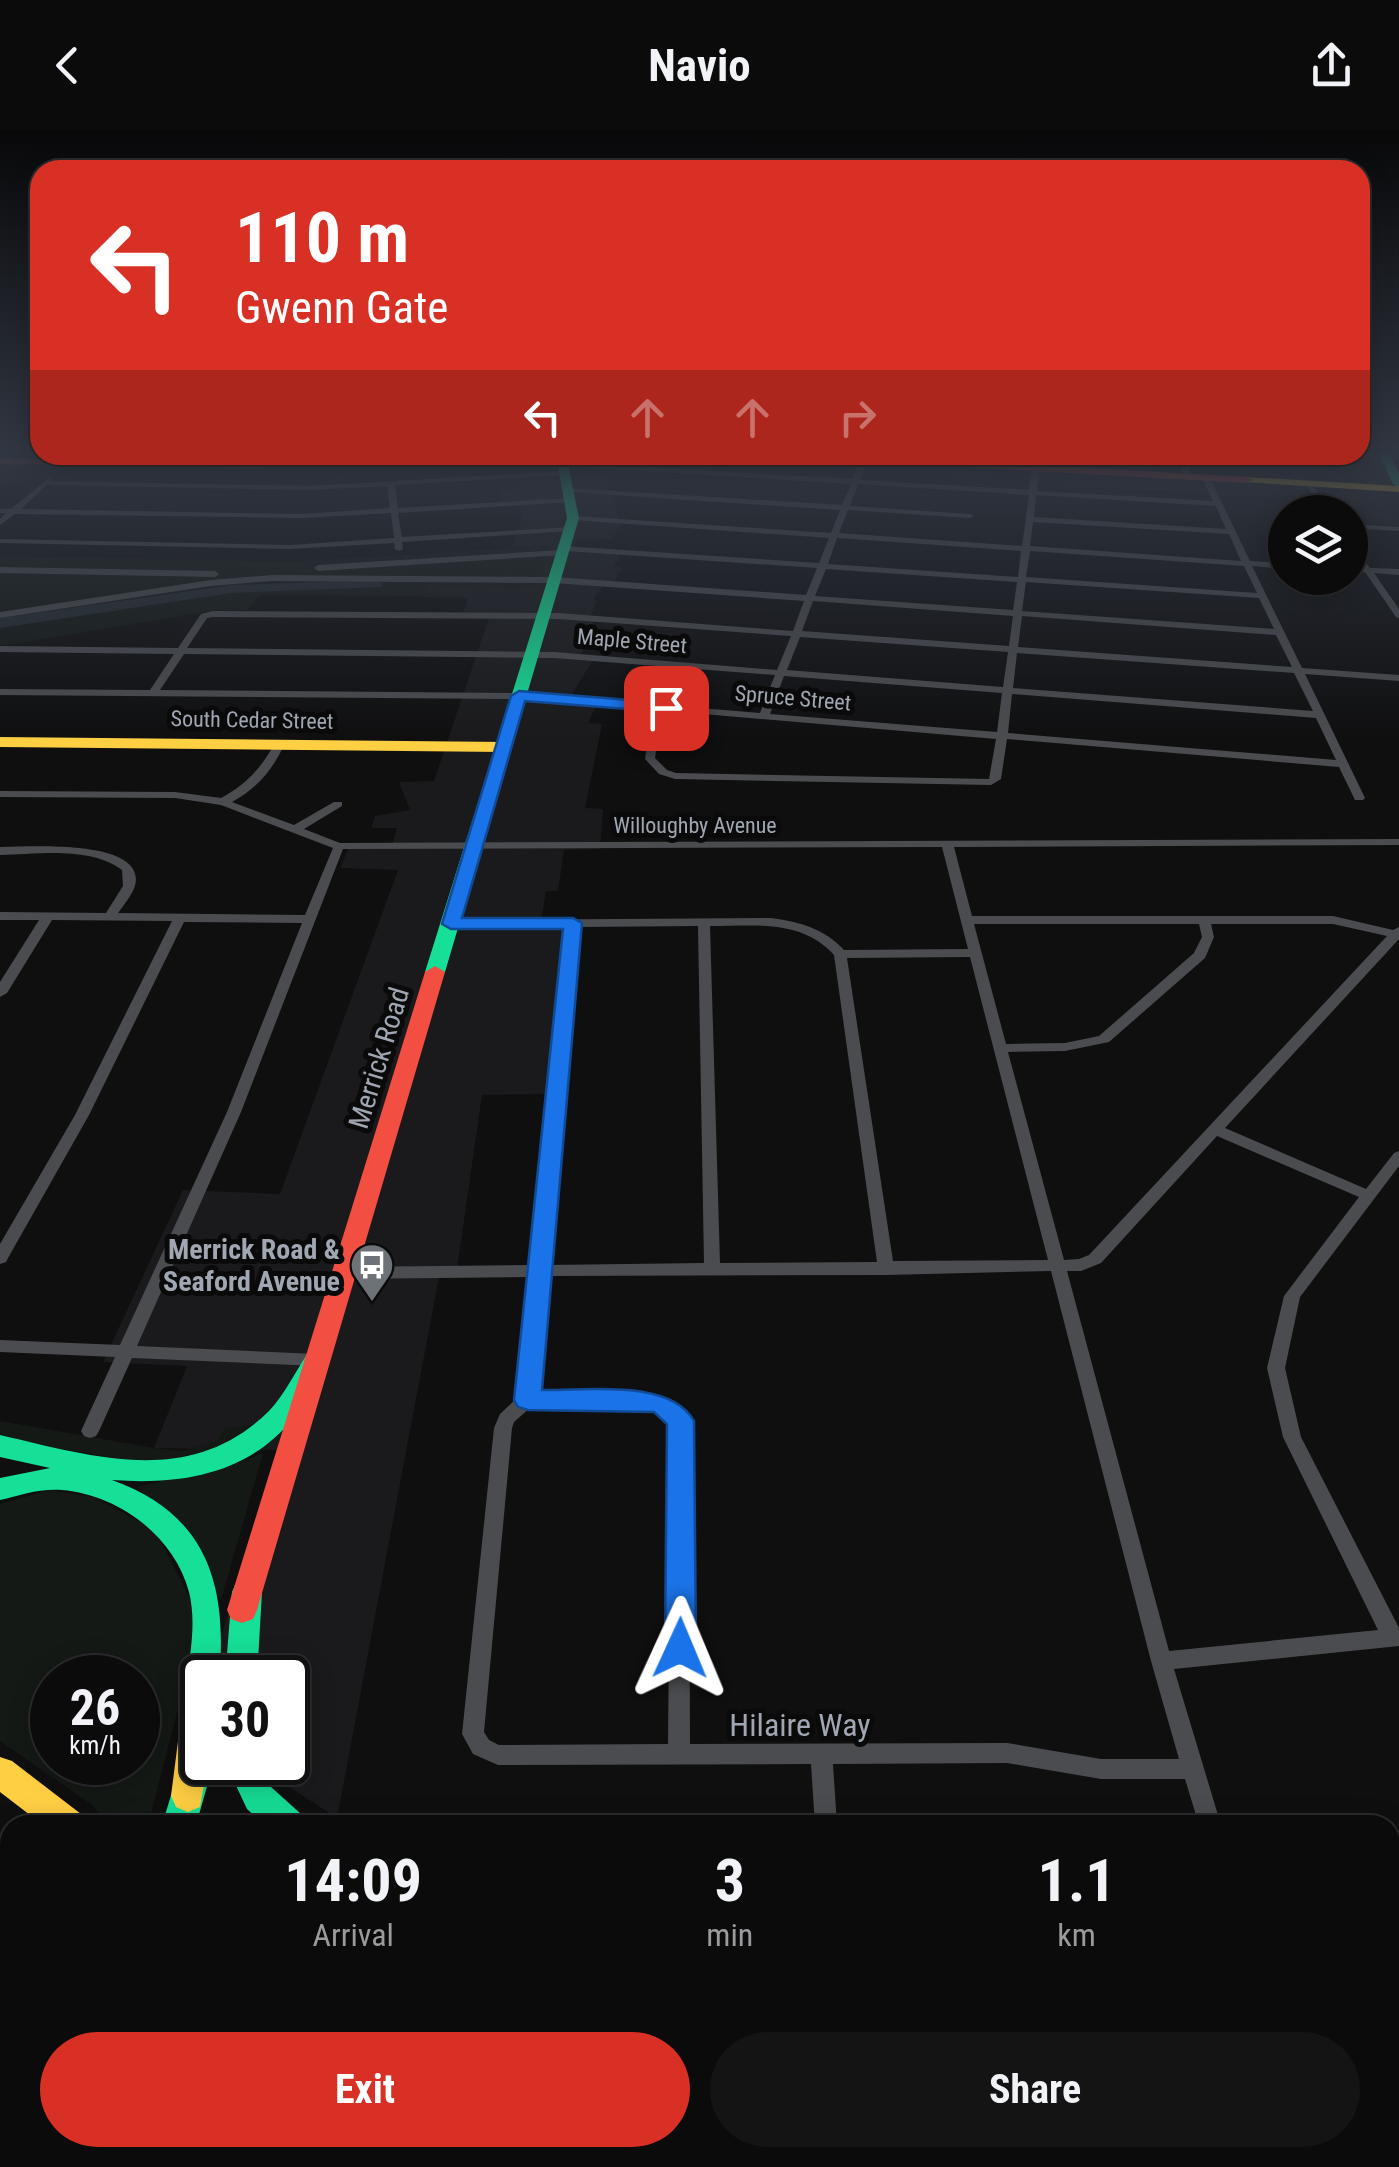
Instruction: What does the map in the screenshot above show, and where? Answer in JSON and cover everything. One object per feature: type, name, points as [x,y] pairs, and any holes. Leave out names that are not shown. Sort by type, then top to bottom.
[{"type":"main road","name":"Merrick Road","points":[[229,1655],[554,580],[559,549]]},
{"type":"main road","name":"South Cedar Street","points":[[0,742],[504,747]]},
{"type":"main road","points":[[0,1446],[122,1471],[188,1474],[221,1463],[276,1421],[317,1360]]},
{"type":"main road","points":[[0,1489],[30,1481],[63,1479],[107,1490],[148,1511],[190,1556],[204,1587],[206,1655]]},
{"type":"main road","points":[[243,1655],[248,1592]]},
{"type":"main road","points":[[0,1772],[57,1815]]},
{"type":"main road","points":[[188,1796],[189,1785]]},
{"type":"main road","points":[[182,1815],[191,1785]]},
{"type":"main road","points":[[251,1785],[274,1815]]},
{"type":"street","points":[[0,570],[237,573],[350,549]]},
{"type":"street","points":[[754,549],[823,566],[1262,596]]},
{"type":"street","points":[[764,716],[829,549]]},
{"type":"street","points":[[666,708],[654,731],[650,759],[663,772],[676,776],[991,782],[996,779],[1026,549]]},
{"type":"street","points":[[1041,549],[1268,565]]},
{"type":"street","points":[[1239,549],[1358,798]]},
{"type":"street","points":[[1368,570],[1399,572]]},
{"type":"street","points":[[1368,570],[1399,615]]},
{"type":"street","points":[[0,614],[210,583],[272,578],[554,580],[1279,632]]},
{"type":"street","points":[[153,693],[204,616],[543,616],[1399,678]]},
{"type":"street","name":"Maple Street","points":[[0,649],[531,655],[1319,716]]},
{"type":"street","name":"Spruce Street","points":[[0,692],[519,696],[1342,764]]},
{"type":"street","points":[[223,802],[249,788],[267,772],[279,745]]},
{"type":"street","name":"Willoughby Avenue","points":[[0,794],[175,795],[223,802],[339,846],[1399,842]]},
{"type":"street","points":[[294,830],[338,804]]},
{"type":"street","points":[[947,844],[1161,1661],[1206,1815]]},
{"type":"street","points":[[90,1430],[234,1112],[339,846]]},
{"type":"street","points":[[0,851],[84,852],[122,861],[130,870],[130,882],[110,917]]},
{"type":"street","points":[[0,916],[308,920]]},
{"type":"street","points":[[0,993],[48,916]]},
{"type":"street","points":[[0,1258],[82,1115],[180,918]]},
{"type":"street","points":[[1000,1048],[1085,1045],[1104,1039],[1200,955],[1208,937],[1204,919]]},
{"type":"street","points":[[967,920],[1334,920],[1398,934]]},
{"type":"street","points":[[704,922],[712,1270]]},
{"type":"street","points":[[451,924],[771,922],[799,926],[828,938],[840,954],[886,1269]]},
{"type":"street","name":"Hilaire Way","points":[[573,923],[528,1400],[506,1419],[503,1428],[473,1734],[481,1747],[498,1754],[679,1756],[1008,1752],[1101,1770],[1190,1769]]},
{"type":"street","points":[[344,1273],[1057,1267],[1094,1260],[1398,934]]},
{"type":"street","points":[[840,954],[975,953]]},
{"type":"street","points":[[1214,1130],[1368,1195]]},
{"type":"street","points":[[1161,1661],[1396,1637],[1292,1437],[1276,1368],[1292,1296],[1399,1156]]},
{"type":"street","points":[[0,1346],[317,1360]]},
{"type":"street","points":[[528,1400],[654,1402],[666,1406],[680,1421],[679,1756]]},
{"type":"street","points":[[820,1755],[825,1815]]},
{"type":"shaded area","points":[[549,549],[621,554],[614,566],[622,568],[612,586],[603,586],[593,599],[597,601],[589,619],[594,621],[583,637],[590,638],[578,658],[593,660],[568,701],[597,704],[588,723],[602,724],[585,808],[603,809],[600,849],[564,850],[558,891],[546,891],[540,927],[569,927],[550,1094],[482,1095],[456,1276],[439,1277],[338,1815],[332,1815],[286,1785],[310,1785],[310,1655],[215,1655],[280,1450],[154,1448],[187,1366],[103,1362],[183,1190],[280,1194],[398,870],[340,868],[349,848],[391,849],[397,828],[371,828],[375,816],[410,810],[399,782],[434,781],[489,618],[462,617],[468,598],[422,597],[427,585],[537,587]]},
{"type":"shaded area","points":[[550,549],[538,587],[427,585],[423,596],[259,595],[248,610],[217,610],[0,646],[0,556],[288,562]]},
{"type":"shaded area","points":[[0,1421],[181,1451],[217,1442],[224,1428],[255,1425],[178,1469],[0,1438]]},
{"type":"shaded area","points":[[263,1453],[221,1600],[138,1487],[238,1463]]},
{"type":"shaded area","points":[[49,1490],[94,1497],[155,1530],[201,1620],[192,1655],[180,1655],[180,1701],[160,1779],[160,1655],[30,1655],[30,1762],[0,1741],[0,1504]]},
{"type":"shaded area","points":[[63,1785],[158,1785],[151,1815],[101,1815]]},
{"type":"waterway","points":[[0,623],[231,589],[376,584]]},
{"type":"traffic: fast","points":[[435,972],[564,549]]},
{"type":"traffic: fast","points":[[0,1446],[110,1469],[146,1472],[182,1470],[216,1461],[248,1444],[278,1418],[317,1360]]},
{"type":"traffic: fast","points":[[0,1489],[45,1479],[85,1482],[130,1500],[150,1514],[169,1530],[196,1570],[206,1604],[205,1655]]},
{"type":"traffic: fast","points":[[243,1655],[247,1592]]},
{"type":"traffic: fast","points":[[182,1815],[191,1785]]},
{"type":"traffic: fast","points":[[252,1785],[259,1798],[278,1815]]},
{"type":"traffic: slow","points":[[0,742],[504,747]]},
{"type":"traffic: slow","points":[[0,1772],[56,1815]]},
{"type":"traffic: slow","points":[[188,1796],[189,1785]]},
{"type":"traffic: jam","points":[[242,1610],[435,972]]},
{"type":"place","name":"Merrick Road & Seaford Avenue","points":[[372,1303]]},
{"type":"route","points":[[666,708],[519,696],[451,924],[573,923],[528,1400],[654,1402],[666,1406],[680,1421],[680,1648]]}]
